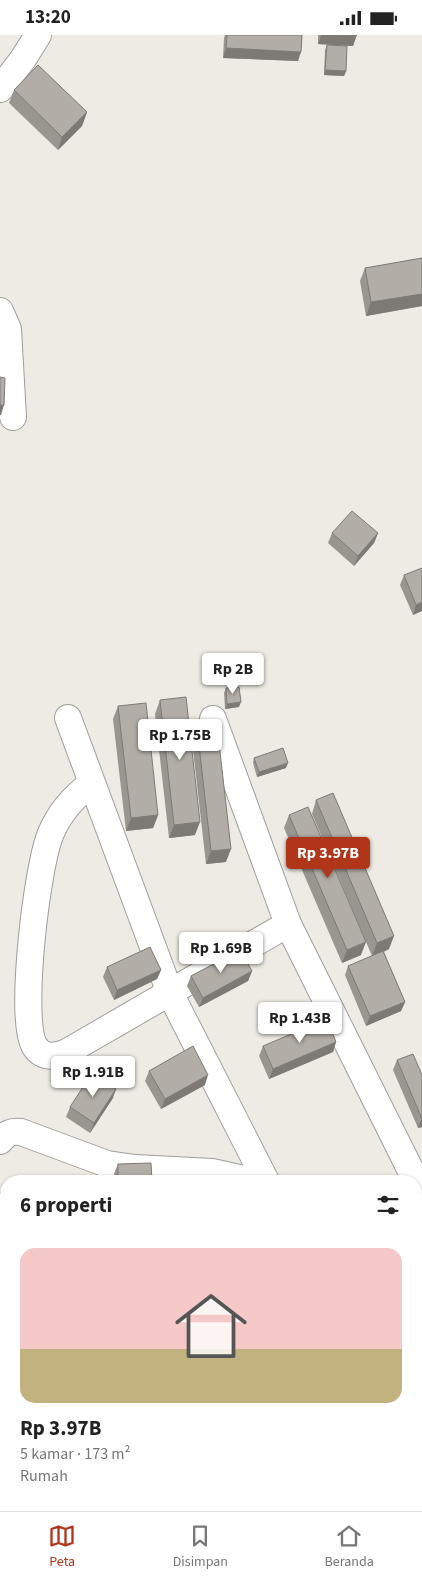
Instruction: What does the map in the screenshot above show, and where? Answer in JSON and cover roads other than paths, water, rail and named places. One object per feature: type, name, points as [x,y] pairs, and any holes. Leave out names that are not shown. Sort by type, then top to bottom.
[{"type":"street","points":[[0,89],[23,59],[38,35]]},
{"type":"street","points":[[0,311],[8,329],[13,417]]},
{"type":"street","points":[[68,718],[170,993],[263,1175]]},
{"type":"street","points":[[213,719],[288,924],[413,1175]]},
{"type":"street","points":[[91,784],[74,797],[59,817],[50,834],[40,870],[34,920],[28,1005],[30,1033],[34,1046],[41,1053],[48,1057],[67,1052],[288,924]]},
{"type":"street","points":[[4,1134],[21,1132],[33,1135],[77,1154],[107,1164],[134,1168],[212,1172],[226,1175]]}]
